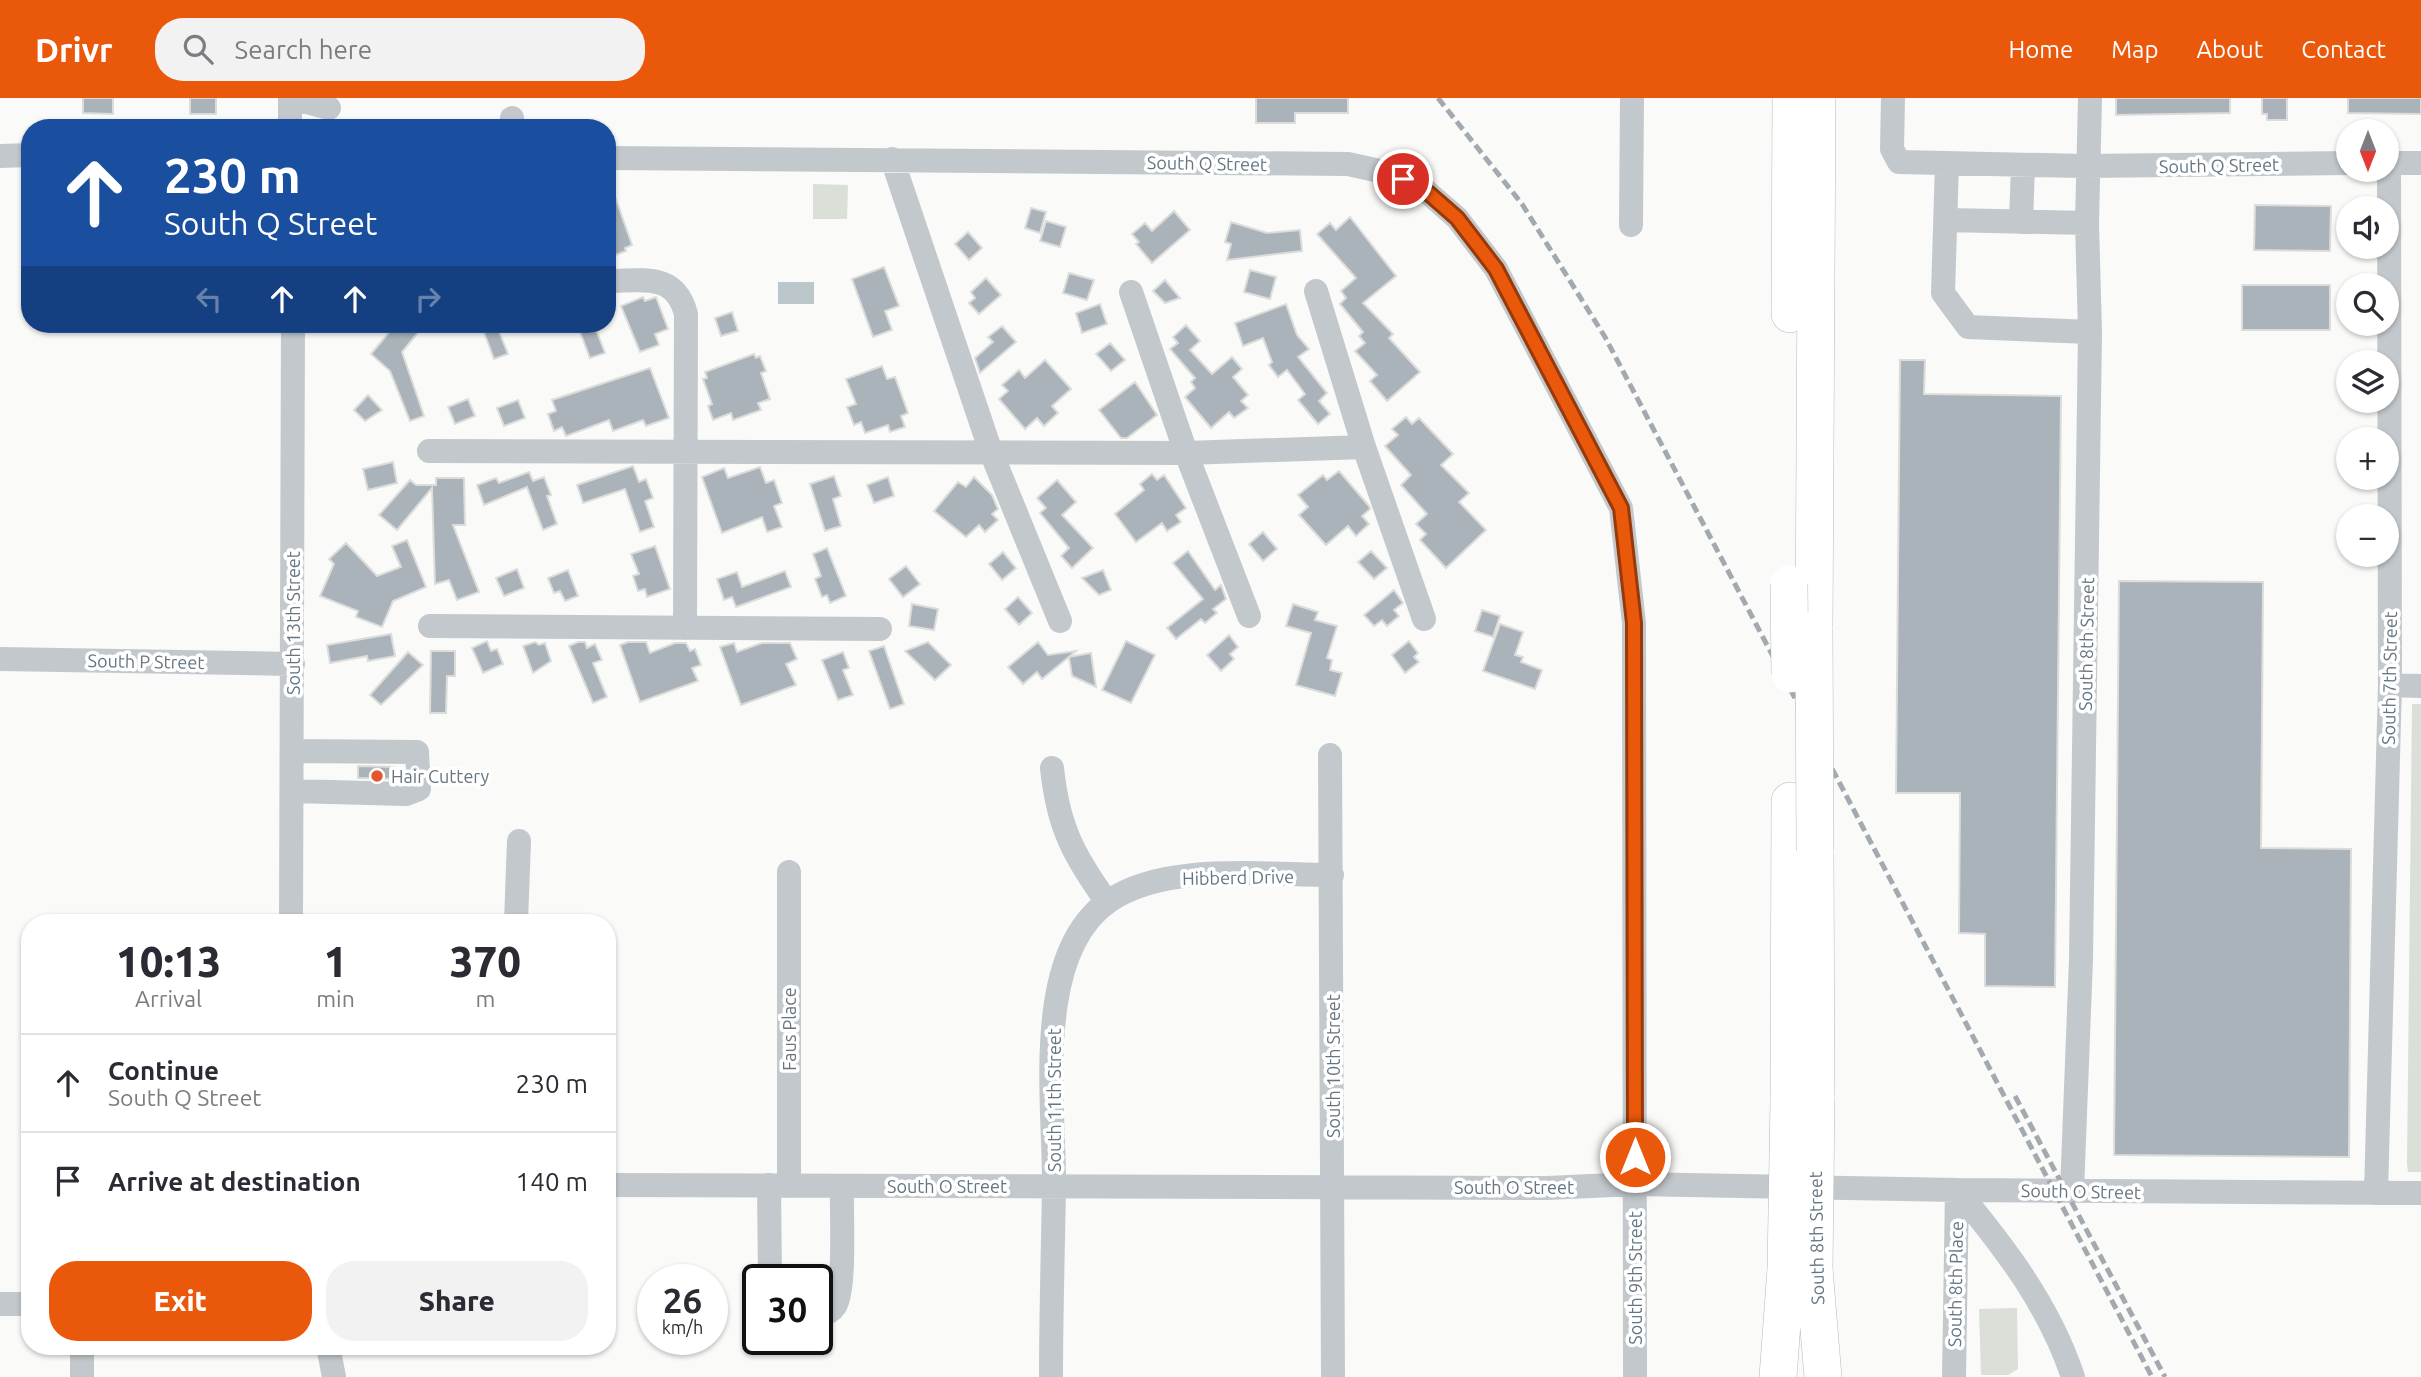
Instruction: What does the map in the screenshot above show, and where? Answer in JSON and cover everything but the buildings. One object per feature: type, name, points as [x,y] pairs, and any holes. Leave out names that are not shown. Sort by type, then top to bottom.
[{"type":"highway","points":[[1791,98],[1790,801],[1802,1100]]},
{"type":"highway","points":[[1778,1377],[1800,1269],[1802,1100],[1815,851],[1817,98]]},
{"type":"highway","name":"South 8th Street","points":[[1800,1269],[1823,1377]]},
{"type":"street","points":[[290,119],[291,98],[329,108]]},
{"type":"street","points":[[1632,98],[1632,225]]},
{"type":"street","name":"South Q Street","points":[[1893,98],[1894,158],[1899,162],[2089,166],[2336,163]]},
{"type":"street","name":"South 8th Street","points":[[2072,1191],[2081,959],[2090,332],[2087,223],[2090,98]]},
{"type":"street","points":[[0,156],[21,156]]},
{"type":"street","name":"South Q Street","points":[[616,158],[1348,164],[1418,184],[1457,218],[1496,269],[1621,508]]},
{"type":"street","points":[[892,159],[991,452],[1060,621]]},
{"type":"street","points":[[1947,163],[1943,293],[1968,327],[2090,332]]},
{"type":"street","points":[[2399,163],[2421,163]]},
{"type":"street","points":[[2021,222],[2023,165]]},
{"type":"street","name":"South 7th Street","points":[[2376,1193],[2390,685],[2388,182]]},
{"type":"street","points":[[1946,220],[2087,223]]},
{"type":"street","points":[[616,281],[658,281],[675,289],[687,314],[685,628]]},
{"type":"street","points":[[1316,291],[1364,447],[1424,619]]},
{"type":"street","points":[[1131,292],[1186,453],[1249,616]]},
{"type":"street","name":"South 13th Street","points":[[291,914],[293,333]]},
{"type":"street","points":[[429,451],[1186,453],[1364,447]]},
{"type":"street","name":"South 9th Street","points":[[1621,508],[1634,623],[1635,1377]]},
{"type":"street","points":[[430,626],[880,629]]},
{"type":"street","name":"South P Street","points":[[0,659],[293,664]]},
{"type":"street","points":[[2390,685],[2421,686]]},
{"type":"street","points":[[292,751],[417,752],[419,789],[416,793],[406,794],[292,791]]},
{"type":"street","name":"South 10th Street","points":[[1331,755],[1333,1377]]},
{"type":"street","points":[[1052,768],[1056,805],[1064,832],[1086,873],[1107,902]]},
{"type":"street","points":[[516,914],[519,841]]},
{"type":"street","name":"Faus Place","points":[[771,1264],[779,1186],[789,872]]},
{"type":"street","name":"Hibberd Drive","points":[[1107,902],[1154,883],[1186,876],[1332,875]]},
{"type":"street","name":"South 11th Street","points":[[1051,1377],[1054,1184],[1051,1047],[1061,976],[1089,921],[1107,902]]},
{"type":"street","name":"South O Street","points":[[616,1185],[1054,1184],[1547,1188],[1635,1184],[1957,1190],[2421,1193]]},
{"type":"street","points":[[833,1308],[840,1286],[842,1186]]},
{"type":"street","points":[[1957,1190],[2027,1280],[2051,1324],[2073,1377]]},
{"type":"street","name":"South 8th Place","points":[[1954,1377],[1957,1190]]},
{"type":"street","points":[[0,1304],[21,1304]]},
{"type":"street","points":[[82,1355],[82,1377]]},
{"type":"street","points":[[330,1355],[334,1377]]},
{"type":"shaded area","points":[[813,184],[848,185],[847,219],[813,219]]},
{"type":"shaded area","points":[[778,282],[814,282],[814,304],[778,304]]},
{"type":"shaded area","points":[[2412,704],[2421,704],[2421,1172],[2408,1172],[2407,1164]]},
{"type":"shaded area","points":[[2017,1308],[2018,1369],[2008,1375],[1981,1375],[1979,1309]]},
{"type":"railway","points":[[1438,98],[1522,204],[1605,337],[2152,1377]]},
{"type":"railway","points":[[2015,1096],[2165,1377]]},
{"type":"place","name":"Hair Cuttery","points":[[377,776]]},
{"type":"route","points":[[1403,179],[1418,184],[1457,218],[1496,269],[1596,454],[1621,508],[1634,623],[1635,1157]]}]
